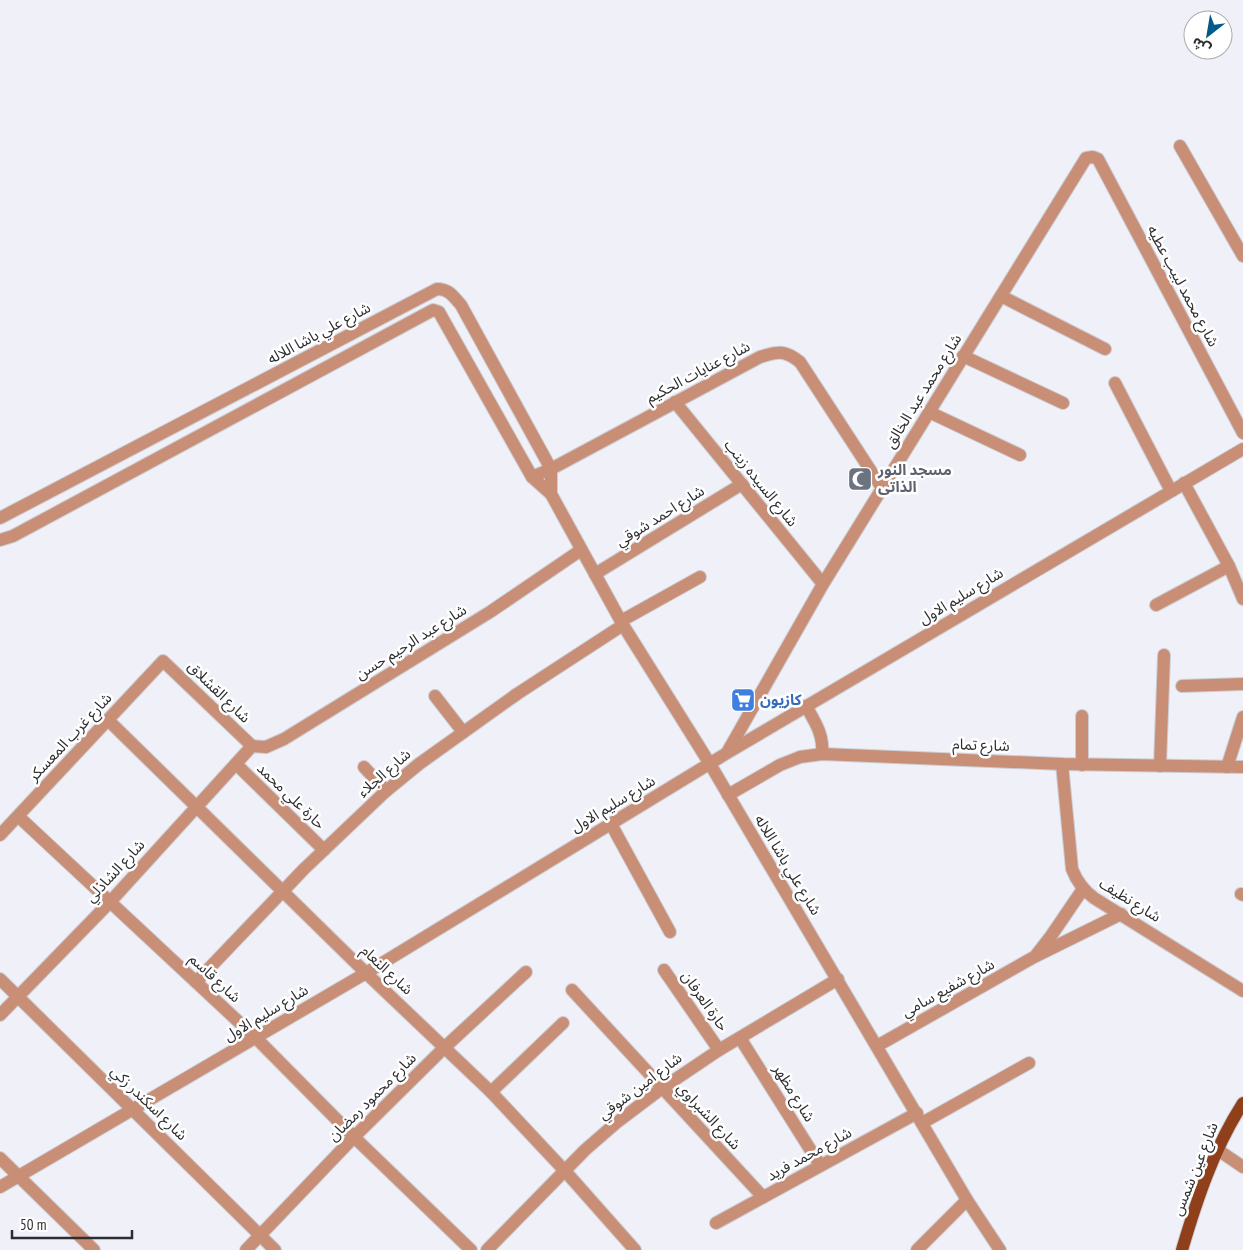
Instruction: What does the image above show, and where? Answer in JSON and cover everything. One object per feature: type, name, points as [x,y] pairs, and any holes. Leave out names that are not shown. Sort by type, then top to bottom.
[{"type":"main road","name":"شارع عين شمس","points":[[1182,1250],[1198,1198],[1218,1150],[1243,1103]]},
{"type":"street","points":[[1180,146],[1243,256]]},
{"type":"street","name":"شارع محمد عبد الخالق","points":[[727,753],[823,584],[1086,158],[1093,156]]},
{"type":"street","name":"شارع محمد لبيب عطيه","points":[[1093,156],[1098,159],[1243,433]]},
{"type":"street","name":"شارع علي باشا اللاله","points":[[0,518],[437,289],[444,289],[450,292],[461,305],[551,468],[551,494]]},
{"type":"street","points":[[1000,296],[1105,349]]},
{"type":"street","name":"شارع علي باشا اللاله","points":[[0,540],[13,536],[433,310],[439,312],[532,477],[551,494],[622,623],[710,764],[967,1200],[1000,1250]]},
{"type":"street","name":"شارع عنايات الحكيم","points":[[532,477],[760,357],[781,352],[791,355],[800,362],[882,488]]},
{"type":"street","points":[[963,356],[1063,403]]},
{"type":"street","points":[[1115,383],[1171,491]]},
{"type":"street","points":[[486,395],[505,385]]},
{"type":"street","name":"شارع السيده زينب","points":[[675,402],[823,584]]},
{"type":"street","points":[[929,412],[1020,455]]},
{"type":"street","name":"شارع سليم الاول","points":[[0,1187],[366,973],[727,753],[1243,449]]},
{"type":"street","points":[[1184,483],[1229,566],[1243,599]]},
{"type":"street","name":"شارع احمد شوقي","points":[[595,574],[742,484]]},
{"type":"street","name":"شارع عبد الرحيم حسن","points":[[252,746],[266,747],[284,739],[490,612],[581,550]]},
{"type":"street","points":[[1156,605],[1229,566]]},
{"type":"street","name":"شارع الجلاء","points":[[196,982],[283,891],[386,791],[463,732],[517,694],[622,623],[700,577]]},
{"type":"street","points":[[1160,766],[1164,656]]},
{"type":"street","name":"شارع القشلاق","points":[[163,661],[252,746]]},
{"type":"street","name":"شارع غرب المعسكر","points":[[0,835],[19,817],[163,661]]},
{"type":"street","points":[[1182,686],[1243,684]]},
{"type":"street","points":[[435,696],[463,732]]},
{"type":"street","points":[[806,706],[821,732],[822,754]]},
{"type":"street","points":[[1082,716],[1082,765]]},
{"type":"street","points":[[1227,767],[1243,717]]},
{"type":"street","name":"شارع النعام","points":[[108,720],[366,973],[491,1092],[635,1250]]},
{"type":"street","name":"شارع الشاذلي","points":[[0,1015],[110,902],[252,746]]},
{"type":"street","name":"شارع تمام","points":[[728,795],[780,765],[800,757],[822,754],[1082,765],[1243,767]]},
{"type":"street","name":"حارة علي محمد","points":[[236,764],[324,850]]},
{"type":"street","name":"شارع نظيف","points":[[1062,764],[1072,870],[1083,890],[1243,991]]},
{"type":"street","points":[[364,767],[386,791]]},
{"type":"street","name":"شارع قاسم","points":[[19,817],[256,1038],[354,1137],[471,1250]]},
{"type":"street","points":[[611,824],[670,932]]},
{"type":"street","name":"شارع شفيع سامي","points":[[1034,957],[1083,890]]},
{"type":"street","name":"شارع شفيع سامي","points":[[877,1046],[1034,957],[1121,914]]},
{"type":"street","name":"حارة العرفان","points":[[664,970],[719,1050]]},
{"type":"street","name":"شارع محمود رمضان","points":[[246,1250],[354,1137],[445,1047],[526,972]]},
{"type":"street","name":"شارع اسكندر زكي","points":[[0,979],[275,1250]]},
{"type":"street","name":"شارع امين شوقي","points":[[487,1250],[565,1171],[616,1123],[661,1089],[719,1050],[838,979]]},
{"type":"street","name":"شارع الشبراوي","points":[[572,990],[661,1089],[763,1197]]},
{"type":"street","points":[[491,1092],[564,1023]]},
{"type":"street","name":"شارع مظهر","points":[[740,1038],[820,1165]]},
{"type":"street","name":"شارع محمد فريد","points":[[716,1223],[820,1165],[920,1118],[1029,1063]]},
{"type":"street","points":[[1218,1150],[1243,1168]]},
{"type":"street","points":[[0,1158],[92,1249]]},
{"type":"street","points":[[917,1250],[967,1200]]},
{"type":"place","name":"مسجد النور الذاتى","points":[[860,479]]},
{"type":"place","name":"كازيون","points":[[743,700]]}]
